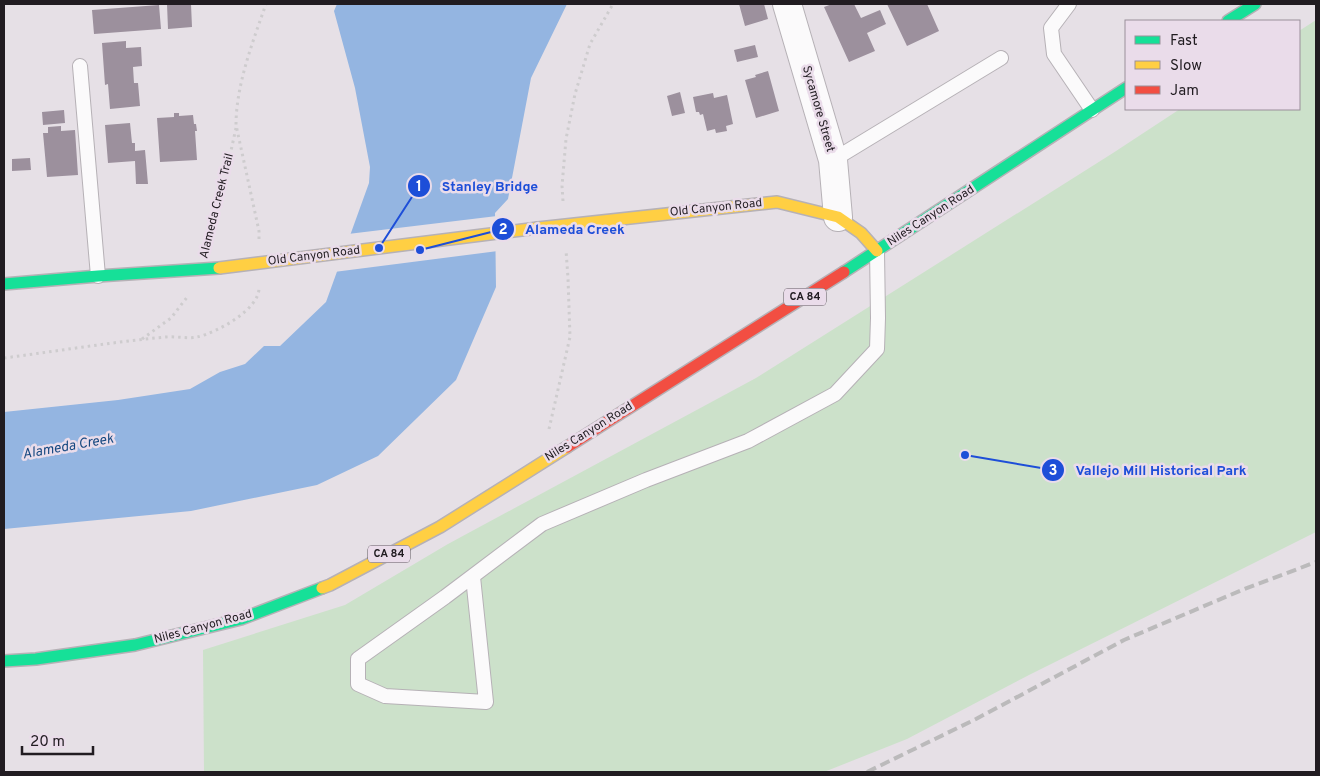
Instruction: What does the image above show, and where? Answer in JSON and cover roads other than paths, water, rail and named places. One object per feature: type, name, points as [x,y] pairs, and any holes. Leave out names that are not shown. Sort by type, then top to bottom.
[{"type":"main road","points":[[1230,20],[1255,4]]},
{"type":"main road","name":"Niles Canyon Road","points":[[4,661],[36,659],[135,646],[240,619],[330,585],[440,527],[876,251],[1125,89]]},
{"type":"main road","name":"Old Canyon Road","points":[[4,284],[219,268],[538,228],[777,202],[838,217],[861,233],[876,251]]},
{"type":"street","name":"Sycamore Street","points":[[787,4],[833,160],[838,217]]},
{"type":"lane","points":[[1069,4],[1050,28],[1054,54],[1092,110]]},
{"type":"lane","points":[[833,160],[1001,58]]},
{"type":"lane","points":[[80,66],[98,276]]},
{"type":"lane","points":[[473,577],[486,702],[385,696],[358,684],[358,659],[445,598],[542,524],[646,480],[748,441],[835,394],[877,349],[876,251]]},
{"type":"water","name":"Alameda Creek","points":[[337,4],[567,4],[531,78],[508,199],[495,213],[496,287],[456,380],[378,456],[317,485],[191,511],[4,529],[4,412],[118,400],[190,389],[220,372],[245,364],[264,346],[280,346],[326,302],[369,183],[370,167],[355,88],[334,11]]},
{"type":"railway","points":[[867,772],[976,719],[1124,640],[1242,590],[1316,562]]},
{"type":"place","name":"Stanley Bridge","points":[[379,248]]},
{"type":"place","name":"Alameda Creek","points":[[420,250]]},
{"type":"place","name":"Vallejo Mill Historical Park","points":[[965,455]]}]
